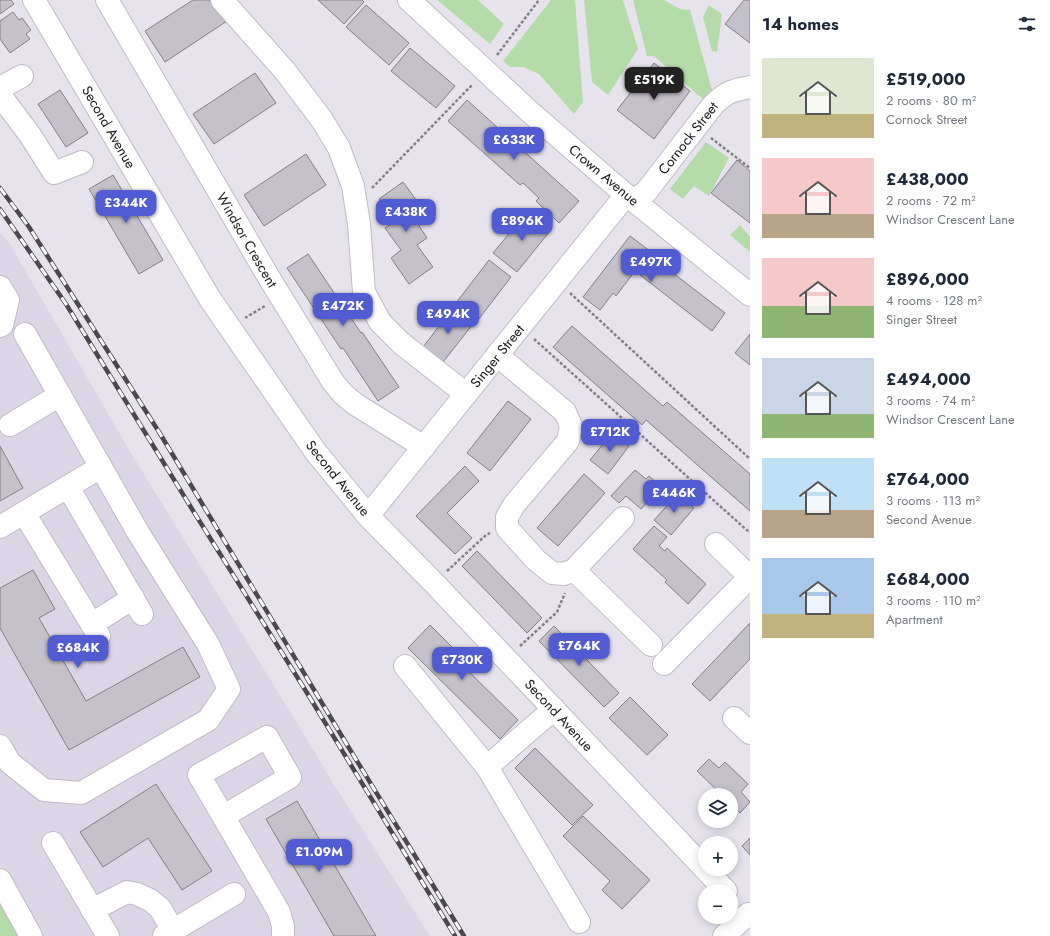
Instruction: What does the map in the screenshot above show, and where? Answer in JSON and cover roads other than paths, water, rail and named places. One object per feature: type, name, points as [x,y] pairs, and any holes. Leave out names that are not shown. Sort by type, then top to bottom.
[{"type":"street","name":"Second Avenue","points":[[34,0],[206,292],[315,451],[368,516],[434,583],[719,884]]},
{"type":"street","name":"Windsor Crescent","points":[[107,0],[281,297],[334,382],[343,394],[354,404],[424,447]]},
{"type":"street","points":[[222,0],[285,71],[322,120],[339,148],[353,186],[359,224],[364,292],[380,322],[401,343],[466,394]]},
{"type":"street","name":"Crown Avenue","points":[[409,0],[530,112],[629,197],[750,295]]},
{"type":"street","points":[[0,88],[22,76]]},
{"type":"street","name":"Cornock Street","points":[[629,197],[646,192],[696,126],[721,97],[734,90],[750,87]]},
{"type":"street","points":[[0,95],[30,136],[54,173],[82,162]]},
{"type":"street","name":"Singer Street","points":[[368,516],[520,326],[629,197]]},
{"type":"street","points":[[0,287],[8,300],[2,325],[0,326]]},
{"type":"street","points":[[0,746],[10,763],[44,790],[81,793],[208,720],[229,689],[208,644],[139,534],[25,334]]},
{"type":"street","points":[[497,355],[565,412],[571,426],[568,441],[514,505],[507,517],[507,528],[536,560],[552,573],[564,574],[574,570],[623,518]]},
{"type":"street","points":[[10,425],[60,395]]},
{"type":"street","points":[[0,527],[101,468]]},
{"type":"street","points":[[24,513],[96,630],[137,606],[68,487]]},
{"type":"street","points":[[664,664],[750,577],[716,544]]},
{"type":"street","points":[[574,570],[651,645]]},
{"type":"street","points":[[405,666],[487,767],[579,922]]},
{"type":"street","points":[[487,767],[554,709]]},
{"type":"street","points":[[734,718],[750,733]]},
{"type":"street","points":[[224,816],[279,912],[283,926],[282,936]]},
{"type":"street","points":[[52,843],[108,936]]},
{"type":"street","points":[[0,880],[6,905],[31,936]]},
{"type":"street","points":[[92,910],[127,892],[137,894],[150,900],[160,908],[168,933],[234,894]]},
{"type":"street","points":[[724,936],[749,915],[738,903]]},
{"type":"railway","points":[[0,188],[29,227],[159,432],[464,936]]},
{"type":"railway","points":[[0,209],[66,304],[304,688],[455,936]]}]
